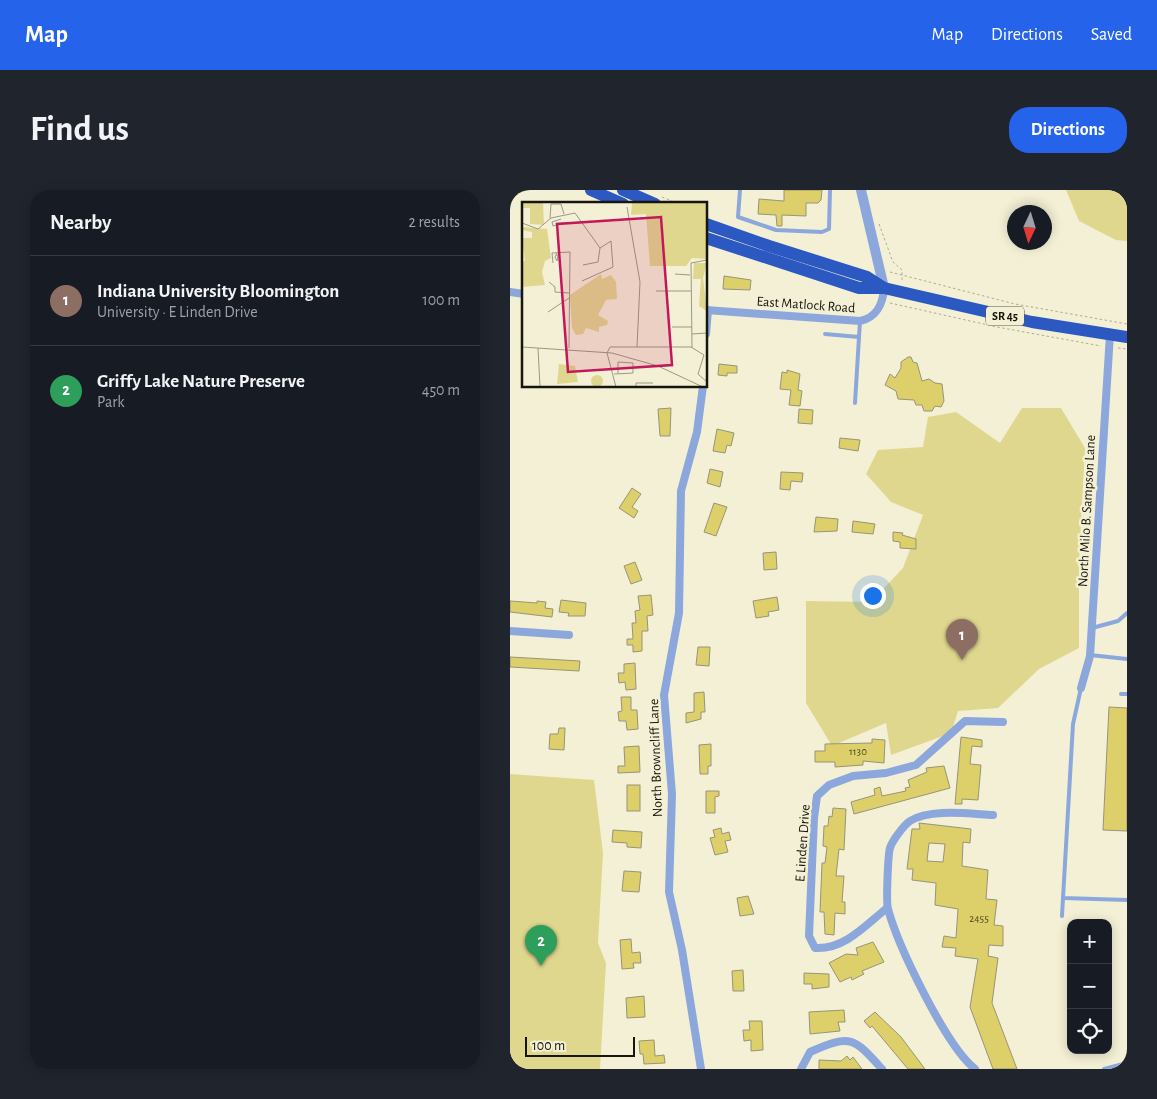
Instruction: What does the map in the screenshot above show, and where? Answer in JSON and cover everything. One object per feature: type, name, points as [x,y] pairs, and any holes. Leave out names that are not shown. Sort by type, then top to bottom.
[{"type":"highway","points":[[591,190],[618,202]]},
{"type":"highway","points":[[623,190],[650,202]]},
{"type":"highway","name":"SR 45","points":[[708,225],[867,277],[884,288]]},
{"type":"highway","name":"SR 45","points":[[708,239],[860,288],[884,288],[1109,341],[1127,337]]},
{"type":"street","points":[[861,190],[884,288]]},
{"type":"street","name":"East Matlock Road","points":[[708,310],[860,321],[867,319],[876,312],[884,288]]},
{"type":"street","name":"North Milo B. Sampson Lane","points":[[1081,688],[1090,654],[1109,341]]},
{"type":"street","name":"North Browncliff Lane","points":[[701,1069],[682,950],[669,892],[672,794],[664,695],[679,613],[681,490],[697,432],[703,388]]},
{"type":"street","points":[[510,631],[569,635]]},
{"type":"street","name":"E Linden Drive","points":[[888,908],[844,942],[827,949],[815,948],[808,936],[814,818],[817,796],[829,785],[854,776],[886,773],[916,765],[965,721],[1003,722]]},
{"type":"street","points":[[972,1068],[926,998],[888,908],[890,848],[904,826],[911,820],[931,815],[993,815]]},
{"type":"street","points":[[801,1069],[810,1052],[828,1044],[846,1040],[860,1045],[882,1069]]},
{"type":"lane","points":[[740,190],[738,217],[776,230],[822,232],[829,229],[830,190]]},
{"type":"lane","points":[[855,403],[860,321]]},
{"type":"lane","points":[[825,334],[859,337]]},
{"type":"lane","points":[[1092,628],[1118,621],[1127,613]]},
{"type":"lane","points":[[1090,654],[1127,659]]},
{"type":"lane","points":[[1062,916],[1073,724],[1081,688]]},
{"type":"lane","points":[[1121,694],[1127,694]]},
{"type":"lane","points":[[1063,898],[1127,900]]},
{"type":"lane","points":[[1104,1069],[1127,1064]]},
{"type":"path","points":[[877,220],[893,262],[902,270],[903,275]]},
{"type":"path","points":[[881,270],[1015,304],[1127,324]]},
{"type":"path","points":[[897,304],[997,327],[1109,341],[1127,349]]},
{"type":"shaded area","points":[[1066,190],[1127,190],[1127,241],[1116,240],[1079,221]]},
{"type":"shaded area","points":[[1022,408],[1061,408],[1085,448],[1079,561],[1079,648],[1039,669],[998,708],[958,711],[951,733],[891,755],[886,723],[832,746],[806,703],[806,601],[871,602],[903,568],[923,515],[891,502],[866,474],[878,450],[923,447],[928,417],[956,412],[1000,443]]},
{"type":"shaded area","points":[[510,774],[594,780],[603,853],[598,943],[606,963],[600,1069],[510,1069]]},
{"type":"building","points":[[784,190],[822,190],[821,200],[818,203],[806,203],[806,216],[782,215],[782,226],[777,226],[776,215],[758,214],[759,199],[784,201]]},
{"type":"building","points":[[724,276],[751,280],[750,290],[723,289]]},
{"type":"building","points":[[911,357],[913,362],[917,363],[922,381],[929,379],[935,383],[942,384],[944,401],[941,407],[935,406],[932,411],[924,411],[922,405],[916,405],[914,400],[898,399],[896,391],[885,385],[890,374],[895,378],[901,368],[901,362]]},
{"type":"building","points":[[719,364],[737,366],[737,373],[727,373],[727,376],[718,375]]},
{"type":"building","points":[[787,370],[800,374],[798,390],[802,391],[800,406],[789,405],[791,390],[780,389],[782,372],[787,373]]},
{"type":"building","points":[[671,408],[670,436],[660,436],[658,409]]},
{"type":"building","points":[[799,409],[813,410],[812,424],[798,423]]},
{"type":"building","points":[[717,429],[734,433],[731,446],[727,445],[725,453],[713,451]]},
{"type":"building","points":[[840,438],[860,440],[858,451],[839,448]]},
{"type":"building","points":[[710,469],[723,472],[720,487],[707,483]]},
{"type":"building","points":[[781,472],[803,473],[802,482],[791,481],[790,490],[780,489]]},
{"type":"building","points":[[632,488],[641,494],[632,507],[638,511],[634,518],[619,508]]},
{"type":"building","points":[[714,503],[727,507],[716,536],[704,532]]},
{"type":"building","points":[[816,517],[838,519],[837,531],[814,532]]},
{"type":"building","points":[[853,521],[875,524],[873,534],[852,532]]},
{"type":"building","points":[[893,532],[903,533],[902,535],[916,539],[916,549],[900,548],[900,542],[893,541]]},
{"type":"building","points":[[776,552],[777,569],[764,570],[763,553]]},
{"type":"building","points":[[635,562],[642,580],[631,584],[624,566]]},
{"type":"building","points":[[651,595],[653,615],[647,616],[648,631],[642,631],[642,651],[633,652],[633,645],[627,645],[627,639],[633,639],[632,623],[636,623],[635,611],[640,610],[638,596]]},
{"type":"building","points":[[777,597],[779,610],[768,612],[769,616],[756,618],[753,601]]},
{"type":"building","points":[[561,600],[586,603],[585,616],[568,616],[569,613],[559,612]]},
{"type":"building","points":[[510,601],[546,602],[545,608],[553,609],[552,617],[510,612]]},
{"type":"building","points":[[698,647],[710,647],[709,666],[696,665]]},
{"type":"building","points":[[510,657],[580,661],[579,671],[510,667]]},
{"type":"building","points":[[635,663],[636,689],[626,690],[625,682],[619,683],[618,673],[624,673],[624,664]]},
{"type":"building","points":[[704,692],[705,712],[701,712],[701,719],[686,723],[686,713],[694,712],[694,693]]},
{"type":"building","points":[[621,697],[631,697],[631,710],[637,710],[638,729],[627,730],[626,721],[619,721],[618,712],[622,711]]},
{"type":"building","points":[[1109,707],[1127,708],[1127,831],[1103,830]]},
{"type":"building","points":[[559,728],[565,728],[564,750],[549,749],[550,734],[558,734]]},
{"type":"building","points":[[961,737],[982,740],[982,747],[972,746],[970,764],[981,765],[978,800],[962,799],[962,804],[955,804]]},
{"type":"building","points":[[872,739],[885,740],[884,763],[863,761],[863,765],[835,767],[835,762],[815,762],[815,751],[825,751],[825,744],[872,743]]},
{"type":"building","points":[[711,744],[711,766],[708,766],[708,774],[700,774],[699,745]]},
{"type":"building","points":[[639,746],[640,772],[618,773],[618,766],[625,766],[624,747]]},
{"type":"building","points":[[944,766],[950,788],[854,814],[851,802],[875,795],[874,789],[880,787],[882,796],[906,791],[905,788],[910,787],[908,780],[927,772],[926,768]]},
{"type":"building","points":[[627,785],[640,785],[640,811],[627,811]]},
{"type":"building","points":[[706,791],[719,791],[719,796],[715,797],[715,813],[706,813]]},
{"type":"building","points":[[833,808],[846,809],[844,850],[839,849],[836,876],[844,876],[842,902],[845,902],[845,914],[835,913],[834,935],[825,934],[824,912],[820,912],[822,863],[825,863],[827,847],[823,846],[824,826],[828,826],[829,816],[832,817]]},
{"type":"building","points":[[919,823],[971,829],[970,843],[963,842],[962,866],[988,870],[986,899],[997,900],[994,925],[1003,926],[1003,946],[989,945],[988,956],[998,958],[992,1003],[1017,1069],[993,1069],[970,1007],[978,959],[955,956],[956,948],[942,947],[944,936],[956,938],[958,909],[935,905],[936,883],[912,880],[913,869],[907,869],[912,829],[920,829]],"holes":[[[929,843],[945,844],[943,862],[927,861]]]},
{"type":"building","points":[[721,828],[722,834],[729,832],[731,840],[725,841],[728,852],[715,855],[710,838],[715,837],[713,830]]},
{"type":"building","points":[[613,830],[642,832],[641,848],[627,847],[627,843],[612,842]]},
{"type":"building","points":[[624,871],[641,872],[639,892],[622,891]]},
{"type":"building","points":[[748,896],[754,914],[740,916],[737,898]]},
{"type":"building","points":[[631,939],[632,953],[640,952],[641,963],[633,963],[634,968],[622,969],[620,940]]},
{"type":"building","points":[[873,942],[884,962],[862,971],[864,974],[852,980],[851,977],[840,982],[829,963],[846,954],[858,955],[856,948]]},
{"type":"building","points":[[743,970],[744,991],[733,991],[732,971]]},
{"type":"building","points":[[804,973],[829,974],[829,987],[812,989],[812,984],[804,984]]},
{"type":"building","points":[[644,996],[645,1017],[627,1018],[626,998]]},
{"type":"building","points":[[844,1010],[845,1022],[838,1022],[840,1031],[810,1034],[809,1012]]},
{"type":"building","points":[[875,1012],[901,1037],[925,1069],[908,1069],[872,1026],[870,1028],[864,1021]]},
{"type":"building","points":[[749,1021],[762,1021],[763,1050],[751,1051],[751,1040],[744,1041],[743,1030],[750,1030]]},
{"type":"building","points":[[654,1040],[655,1056],[664,1055],[665,1063],[644,1064],[643,1054],[640,1054],[639,1041]]},
{"type":"building","points":[[847,1056],[850,1060],[853,1057],[862,1069],[819,1069],[819,1060],[841,1061]]},
{"type":"place","name":"Indiana University Bloomington","points":[[962,660]]},
{"type":"place","name":"Griffy Lake Nature Preserve","points":[[541,966]]}]
